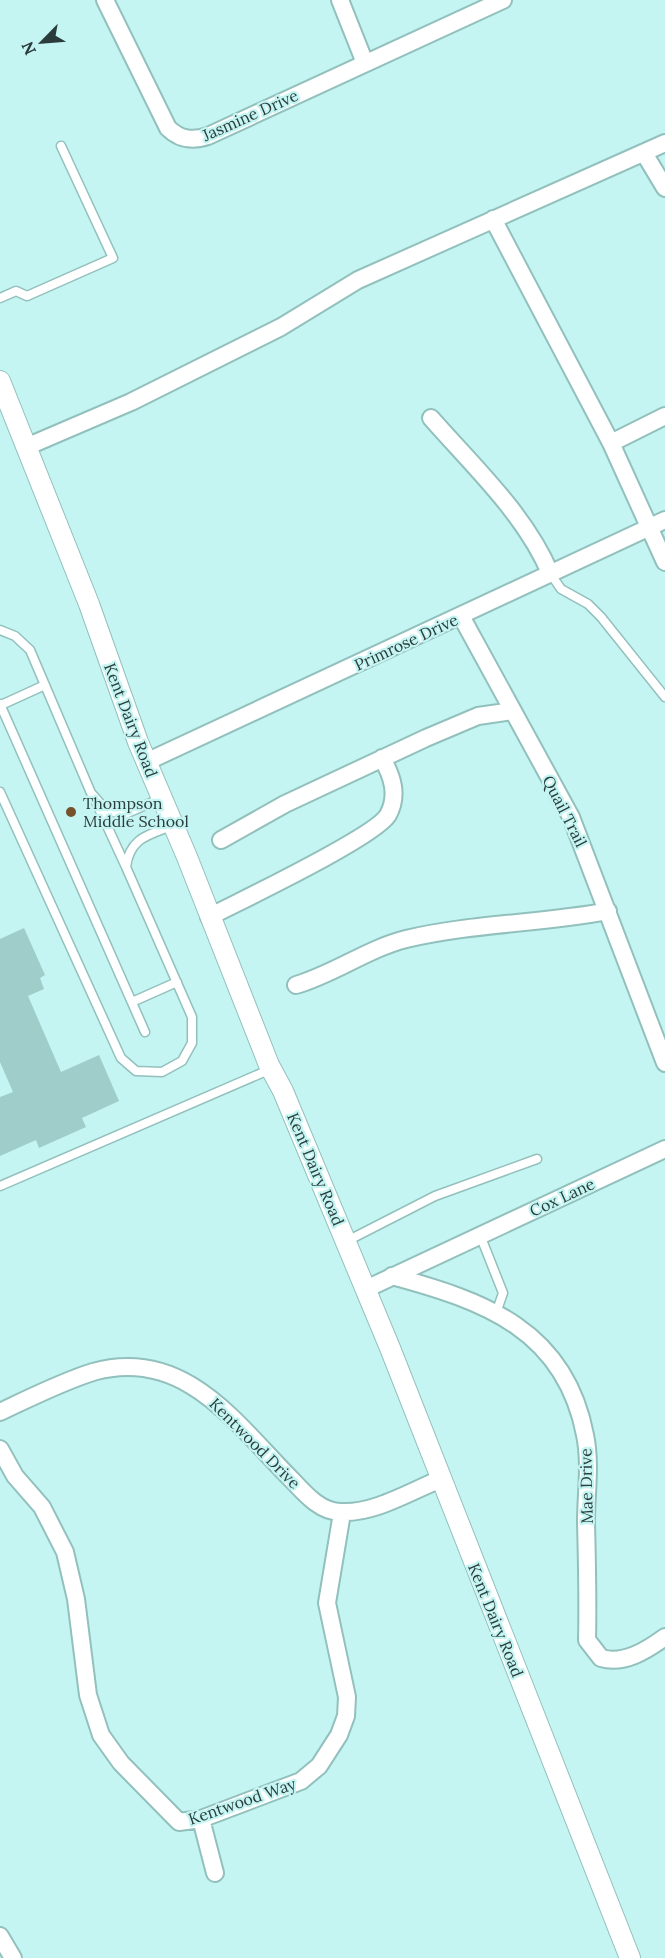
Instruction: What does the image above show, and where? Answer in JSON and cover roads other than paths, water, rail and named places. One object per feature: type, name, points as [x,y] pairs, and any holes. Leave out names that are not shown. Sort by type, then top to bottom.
[{"type":"street","name":"Jasmine Drive","points":[[105,0],[159,114],[168,128],[178,136],[190,139],[208,136],[503,0]]},
{"type":"street","points":[[340,0],[365,63]]},
{"type":"street","points":[[26,447],[142,397],[281,327],[358,280],[665,143]]},
{"type":"street","points":[[644,153],[665,188]]},
{"type":"street","points":[[493,219],[611,443],[658,524],[665,562]]},
{"type":"street","name":"Kent Dairy Road","points":[[0,381],[89,604],[146,762],[174,825],[271,1069],[366,1289],[630,1958]]},
{"type":"street","points":[[611,443],[665,416]]},
{"type":"street","points":[[431,418],[503,500],[542,555],[550,573]]},
{"type":"street","name":"Primrose Drive","points":[[146,762],[658,524]]},
{"type":"street","name":"Quail Trail","points":[[460,616],[571,817],[665,1063]]},
{"type":"street","points":[[221,840],[285,804],[382,758],[478,716],[512,711]]},
{"type":"street","points":[[210,917],[357,839],[383,821],[391,807],[394,791],[382,758]]},
{"type":"street","points":[[296,986],[319,979],[375,951],[405,940],[486,925],[579,917],[608,911]]},
{"type":"street","name":"Cox Lane","points":[[366,1289],[665,1149]]},
{"type":"street","name":"Mae Drive","points":[[392,1276],[448,1292],[496,1313],[533,1336],[558,1365],[578,1411],[585,1436],[588,1479],[587,1640],[601,1658],[616,1660],[646,1650],[665,1637]]},
{"type":"street","name":"Kentwood Drive","points":[[0,1412],[95,1372],[126,1368],[162,1373],[195,1387],[216,1401],[309,1497],[323,1508],[342,1512]]},
{"type":"street","name":"Kentwood Way","points":[[0,1449],[15,1476],[42,1507],[65,1552],[76,1599],[89,1703],[100,1735],[121,1763],[169,1815],[179,1822],[201,1819],[300,1781],[319,1766],[339,1735],[346,1716],[347,1697],[327,1603],[342,1512]]},
{"type":"street","points":[[342,1512],[361,1510],[441,1479]]},
{"type":"street","points":[[201,1819],[215,1873]]},
{"type":"street","points":[[0,1936],[13,1958]]},
{"type":"lane","points":[[0,298],[15,291],[27,296],[113,258],[61,146]]},
{"type":"lane","points":[[550,573],[561,589],[588,604],[601,617],[665,697]]},
{"type":"lane","points":[[0,630],[15,636],[30,650],[91,793],[192,1017],[192,1043],[182,1061],[162,1072],[136,1071],[120,1058],[0,792]]},
{"type":"lane","points":[[45,685],[0,705],[145,1032]]},
{"type":"lane","points":[[91,793],[107,811],[125,814],[162,797]]},
{"type":"lane","points":[[126,867],[128,851],[138,840],[174,825]]},
{"type":"lane","points":[[132,1002],[177,982]]},
{"type":"lane","points":[[0,1186],[271,1069]]},
{"type":"lane","points":[[346,1242],[435,1196],[537,1159]]},
{"type":"lane","points":[[480,1235],[503,1293],[496,1313]]},
{"type":"place","name":"Thompson Middle School","points":[[71,812]]}]
